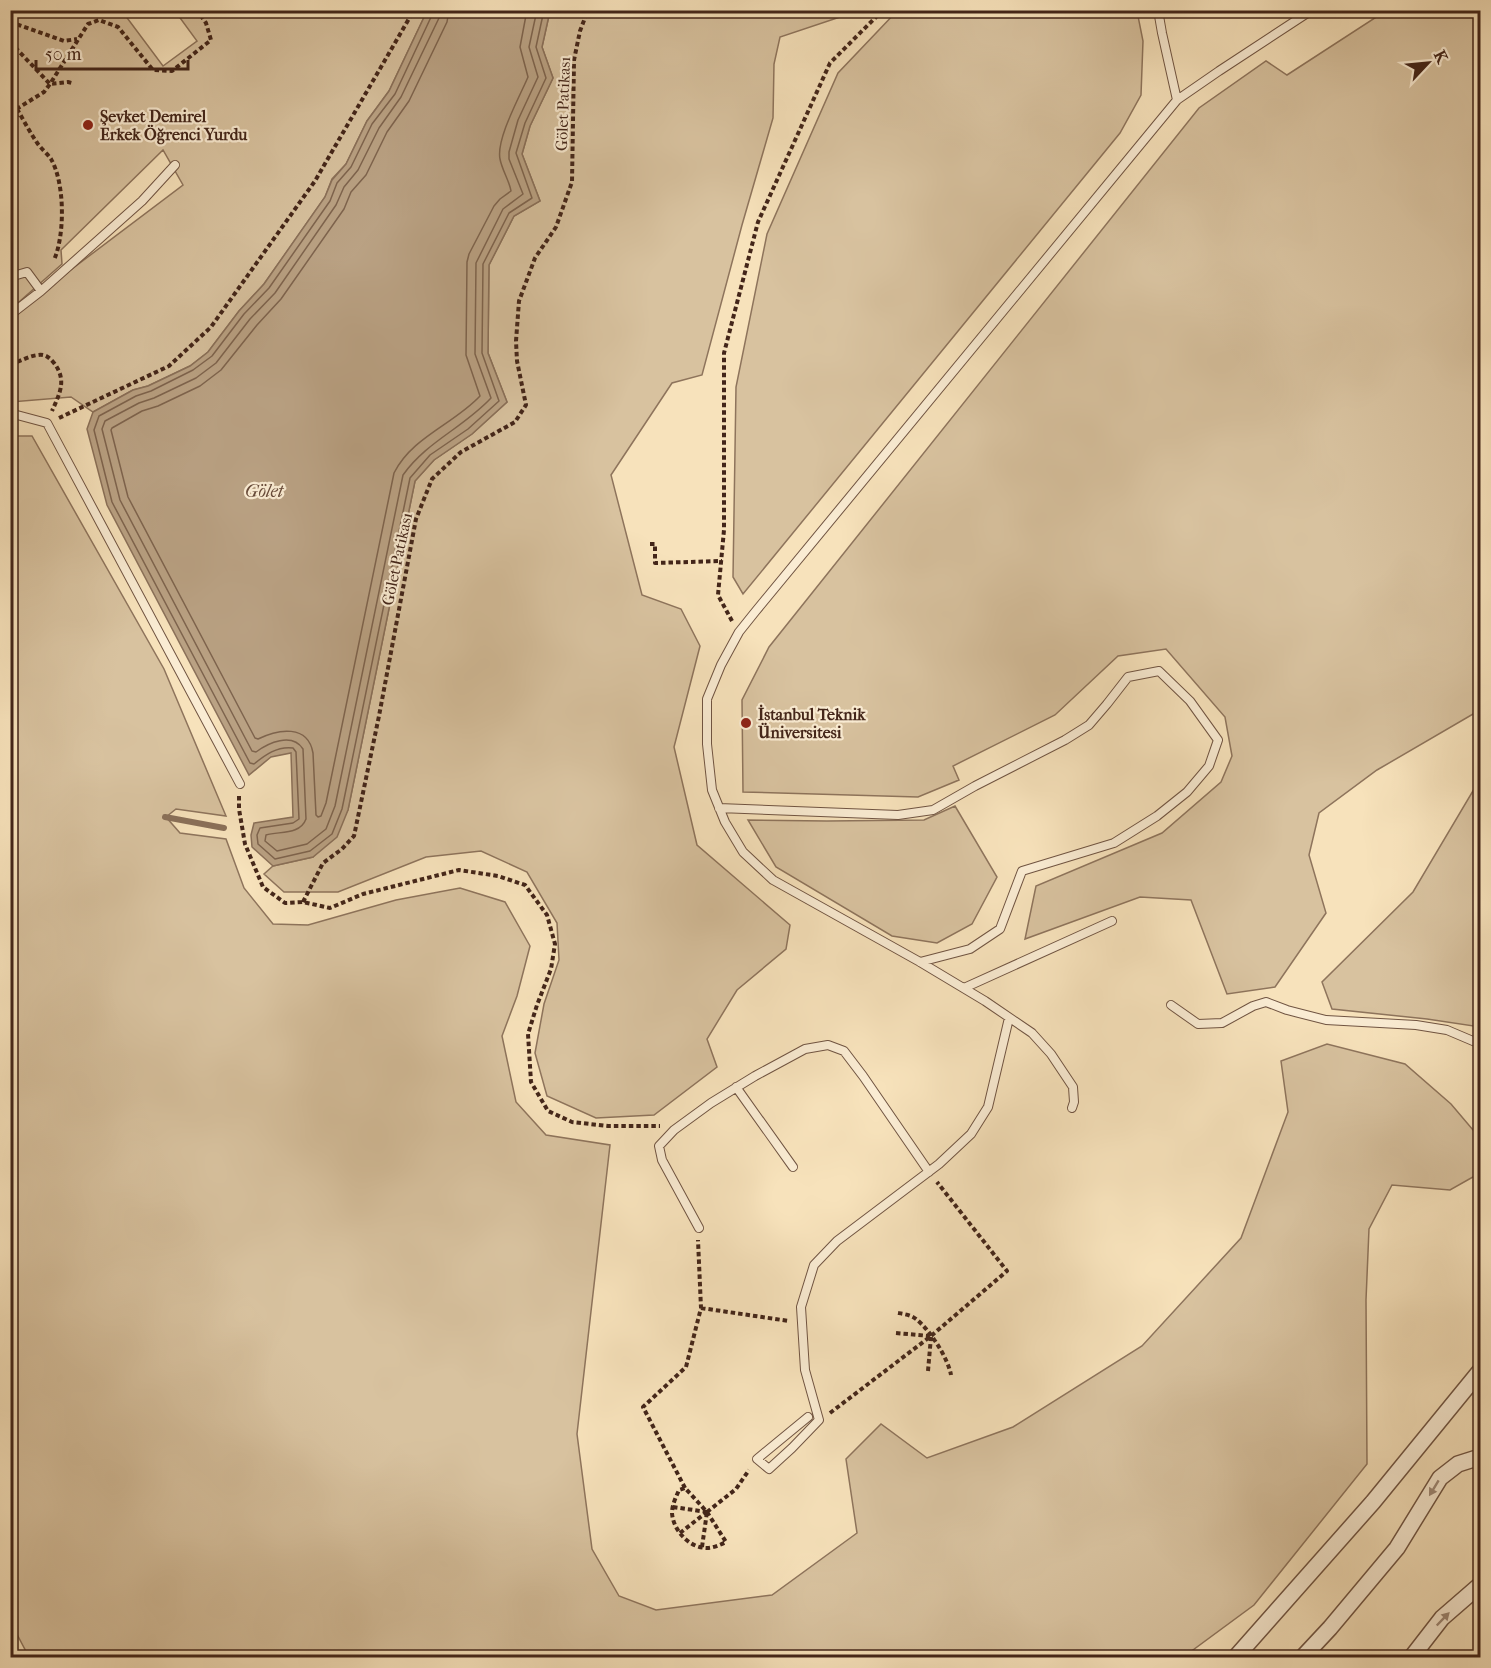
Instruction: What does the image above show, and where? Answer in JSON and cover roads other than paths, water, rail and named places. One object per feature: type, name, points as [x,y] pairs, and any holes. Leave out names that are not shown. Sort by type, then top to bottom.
[{"type":"street","points":[[1235,1658],[1373,1502],[1480,1371]]},
{"type":"street","points":[[1302,1658],[1397,1548],[1440,1478],[1458,1464],[1480,1457]]},
{"type":"street","points":[[1411,1658],[1442,1618],[1480,1585]]},
{"type":"lane","points":[[1158,10],[1177,100]]},
{"type":"lane","points":[[1072,1108],[1074,1102],[1072,1088],[1051,1054],[1032,1034],[964,988],[773,880],[743,852],[725,822],[712,790],[706,744],[707,699],[721,665],[739,632],[1177,100],[1312,10]]},
{"type":"lane","points":[[10,315],[41,291],[142,201],[175,165]]},
{"type":"lane","points":[[10,277],[27,272],[41,291]]},
{"type":"lane","points":[[10,416],[17,415],[47,423],[240,784]]},
{"type":"lane","points":[[719,808],[898,815],[933,810],[1065,740],[1089,724],[1128,677],[1159,671],[1191,701],[1218,740],[1209,766],[1186,792],[1157,816],[1114,843],[1022,871],[1000,929],[970,949],[920,962]]},
{"type":"lane","points":[[964,988],[1112,921]]},
{"type":"lane","points":[[1171,1005],[1198,1024],[1222,1023],[1252,1006],[1266,1002],[1326,1020],[1416,1025],[1447,1030],[1480,1044]]},
{"type":"lane","points":[[808,1417],[757,1459],[769,1469],[819,1420],[805,1370],[801,1307],[814,1265],[837,1241],[929,1172],[971,1134],[988,1107],[1009,1018]]},
{"type":"lane","points":[[699,1228],[662,1160],[659,1146],[674,1130],[736,1088],[805,1049],[828,1045],[844,1051],[929,1172]]},
{"type":"lane","points":[[736,1088],[793,1167]]},
{"type":"water","name":"Gölet","points":[[427,11],[550,11],[542,47],[553,78],[530,126],[522,154],[540,201],[514,216],[489,265],[488,353],[507,402],[472,434],[434,460],[415,481],[348,810],[337,837],[313,857],[273,866],[252,847],[251,835],[254,823],[293,817],[291,753],[271,757],[249,775],[107,505],[87,429],[93,412],[133,390],[148,386],[190,366],[208,352],[239,311],[264,284],[325,197],[332,180],[346,164],[367,121],[389,91]]},
{"type":"waterway","points":[[165,817],[224,828]]},
{"type":"place","name":"Şevket Demirel Erkek Öğrenci Yurdu","points":[[88,125]]},
{"type":"place","name":"İstanbul Teknik Üniversitesi","points":[[746,723]]}]
